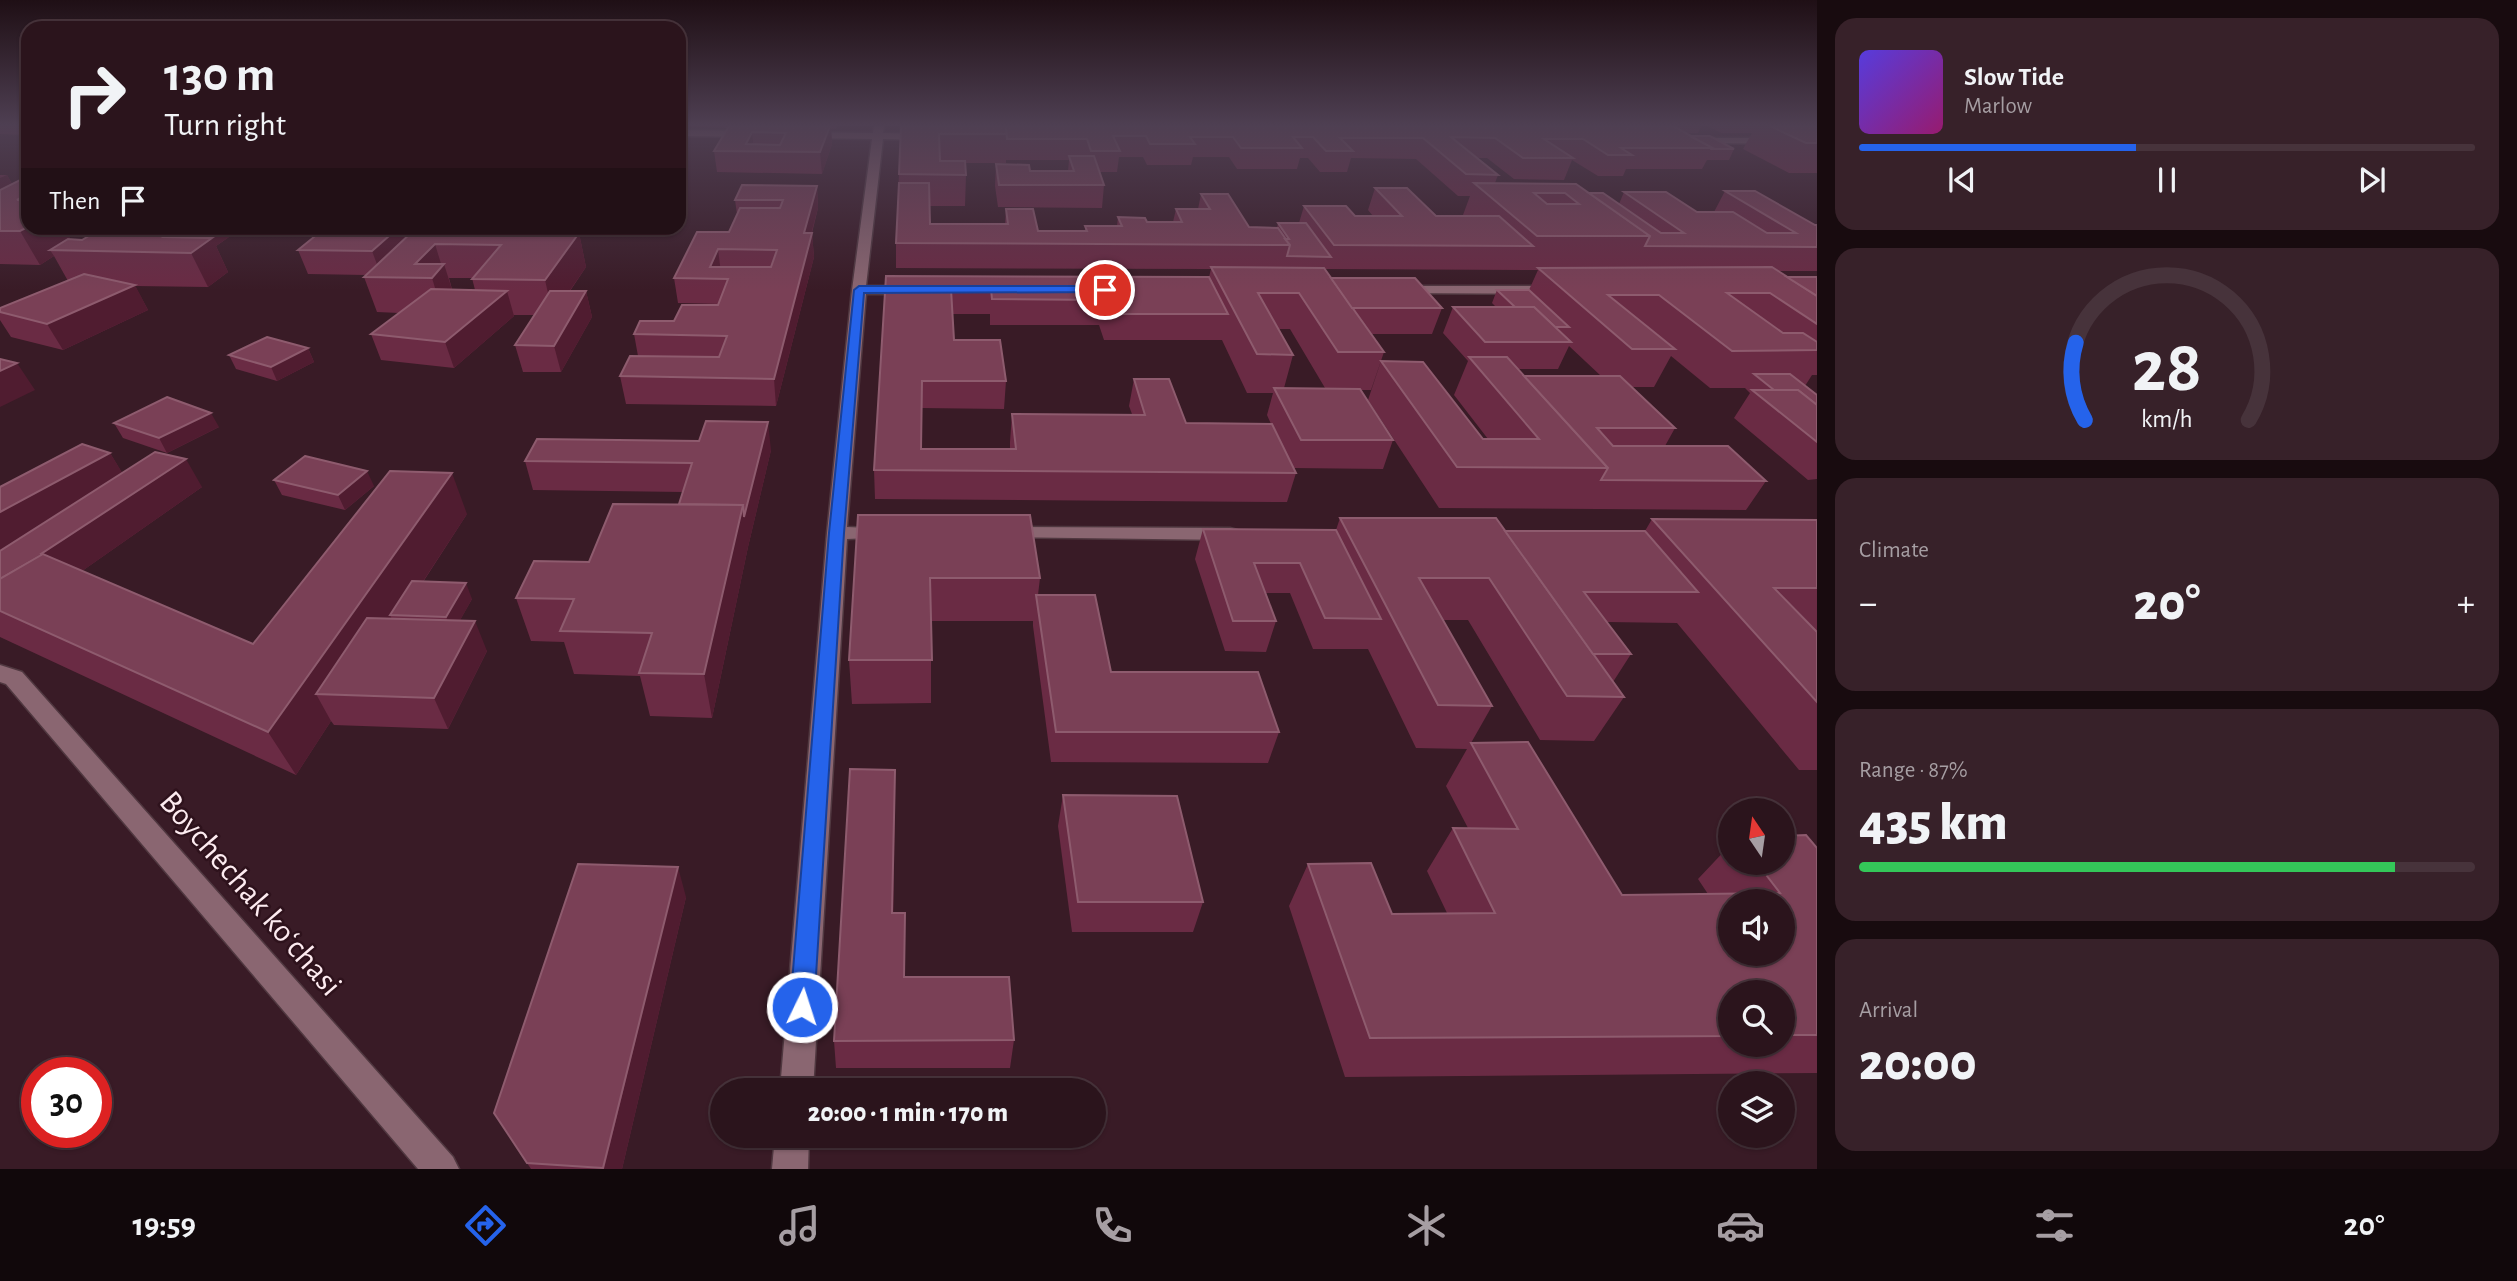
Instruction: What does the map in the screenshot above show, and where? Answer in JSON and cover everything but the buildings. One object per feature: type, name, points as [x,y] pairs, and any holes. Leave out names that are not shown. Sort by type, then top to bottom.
[{"type":"street","points":[[797,1078],[837,533],[859,290],[872,181]]},
{"type":"street","points":[[859,290],[929,290]]},
{"type":"street","points":[[1387,290],[1567,290]]},
{"type":"street","points":[[837,533],[906,533]]},
{"type":"street","points":[[989,533],[1251,534]]},
{"type":"street","name":"Boychechak koʻchasi","points":[[0,673],[14,678],[441,1169]]},
{"type":"street","points":[[790,1169],[791,1148]]},
{"type":"route","points":[[802,1007],[837,533],[859,290],[1105,290]]}]
